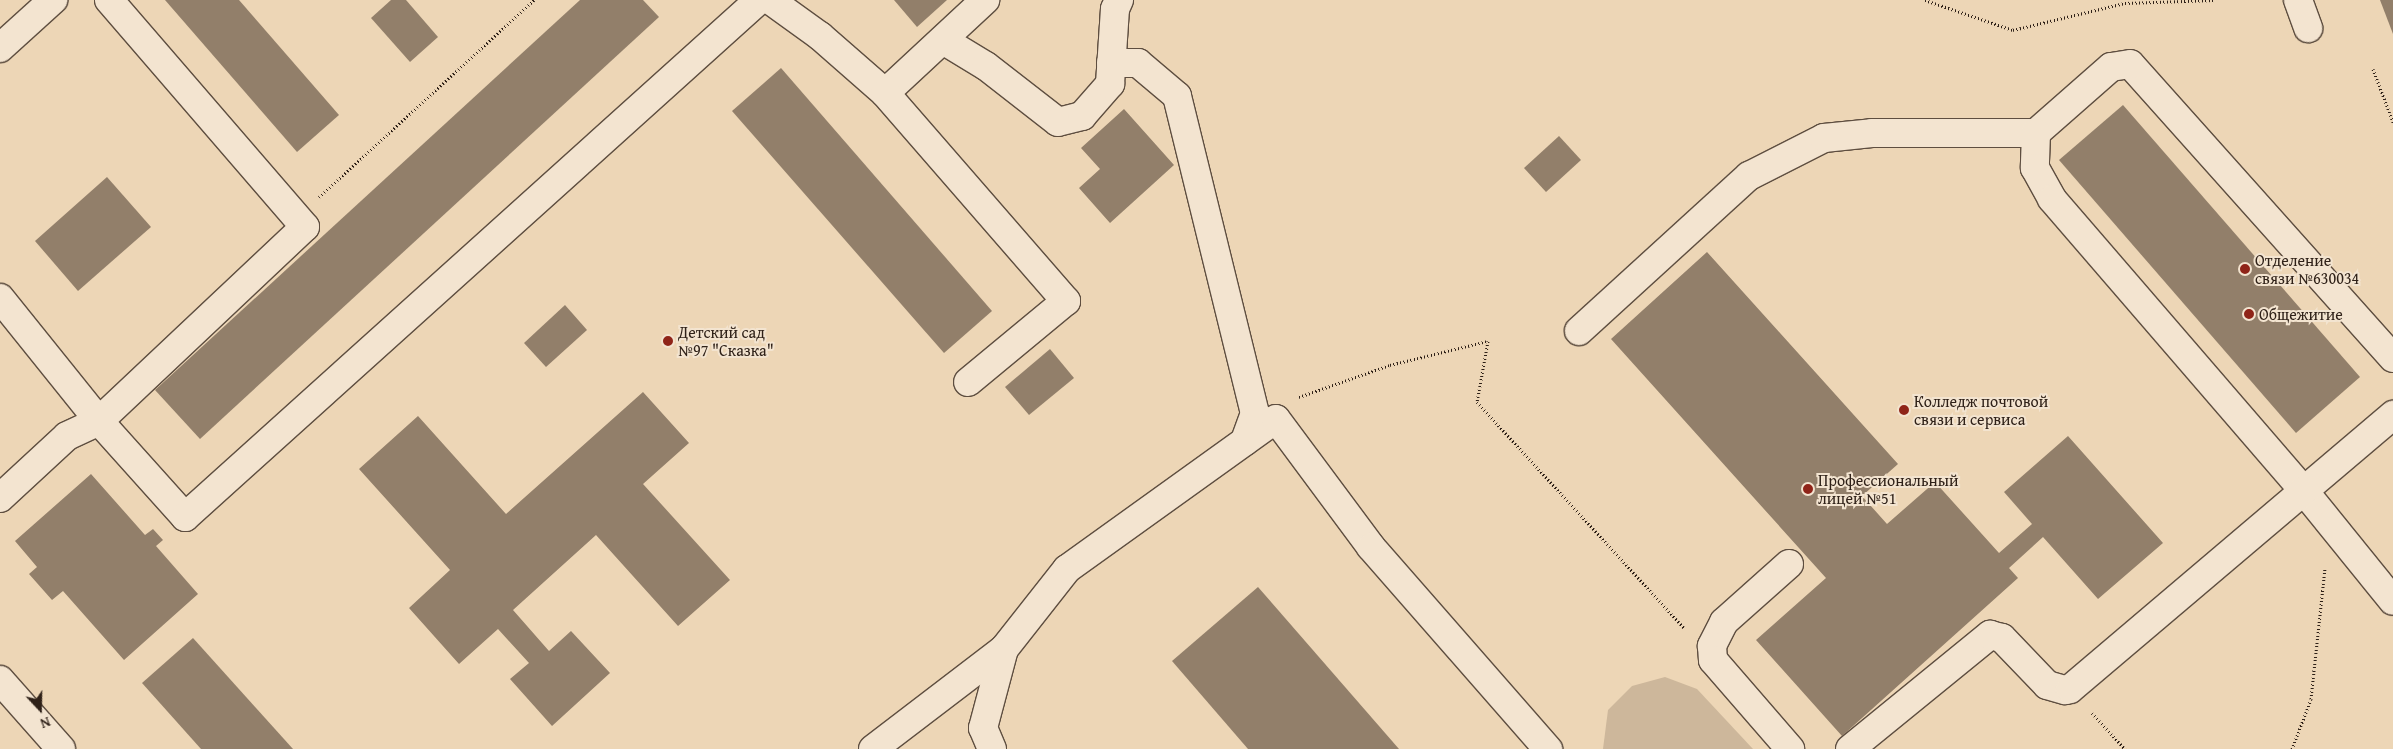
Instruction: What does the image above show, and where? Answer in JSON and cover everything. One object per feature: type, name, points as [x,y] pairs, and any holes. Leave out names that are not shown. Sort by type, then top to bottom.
[{"type":"street","points":[[0,48],[53,0]]},
{"type":"street","points":[[0,498],[68,436],[99,421],[305,227],[109,0]]},
{"type":"street","points":[[0,298],[99,421],[185,517],[760,0]]},
{"type":"street","points":[[770,0],[820,36],[885,93],[1066,301],[968,382]]},
{"type":"street","points":[[885,93],[985,0]]},
{"type":"street","points":[[943,40],[986,66],[1058,122],[1082,116],[1110,84],[1115,9],[1120,0]]},
{"type":"street","points":[[2298,0],[2308,28]]},
{"type":"street","points":[[1111,63],[1138,63],[1177,96],[1254,413],[1245,441]]},
{"type":"street","points":[[1579,331],[1749,176],[1824,138],[1872,133],[2036,133],[2111,67],[2130,64],[2393,358]]},
{"type":"street","points":[[2036,133],[2035,168],[2052,199],[2304,491],[2393,601]]},
{"type":"street","points":[[1850,749],[1990,635],[2002,638],[2047,685],[2065,690],[2070,688],[2393,415]]},
{"type":"street","points":[[873,749],[1004,649],[1067,569],[1276,419],[1371,547],[1548,749]]},
{"type":"street","points":[[1790,564],[1724,622],[1712,646],[1713,660],[1790,749]]},
{"type":"street","points":[[992,749],[983,728],[1004,649]]},
{"type":"street","points":[[0,680],[62,749]]},
{"type":"path","points":[[297,217],[534,0]]},
{"type":"path","points":[[1925,0],[2013,30],[2126,3],[2173,4],[2216,0]]},
{"type":"path","points":[[2373,69],[2393,122]]},
{"type":"path","points":[[1276,419],[1302,394],[1390,365],[1488,341],[1477,402],[1713,660]]},
{"type":"path","points":[[2292,749],[2311,698],[2330,524]]},
{"type":"path","points":[[2070,688],[2125,749]]},
{"type":"shaded area","points":[[1665,677],[1697,689],[1753,749],[1603,749],[1608,710],[1632,686]]},
{"type":"building","points":[[165,0],[239,0],[339,115],[297,152]]},
{"type":"building","points":[[391,0],[406,0],[438,37],[410,62],[371,18]]},
{"type":"building","points":[[580,0],[643,0],[659,17],[200,439],[155,390]]},
{"type":"building","points":[[894,0],[947,0],[917,27]]},
{"type":"building","points":[[2380,0],[2393,0],[2393,34]]},
{"type":"building","points":[[781,68],[992,311],[944,353],[732,111]]},
{"type":"building","name":"Общежитие","points":[[2123,105],[2360,377],[2296,433],[2059,160]]},
{"type":"building","points":[[1124,109],[1174,165],[1110,223],[1079,188],[1100,169],[1081,148]]},
{"type":"building","points":[[1559,136],[1581,160],[1546,192],[1524,168]]},
{"type":"building","points":[[107,177],[151,227],[78,291],[35,241]]},
{"type":"building","name":"Профессиональный лицей №51","points":[[1707,252],[1898,464],[1862,496],[1887,524],[1935,482],[1999,553],[2032,524],[2004,492],[2068,436],[2163,543],[2098,599],[2043,537],[2009,568],[2018,578],[1842,736],[1756,640],[1826,578],[1611,339]]},
{"type":"building","points":[[565,305],[587,330],[546,367],[524,343]]},
{"type":"building","points":[[1050,349],[1074,378],[1029,415],[1005,387]]},
{"type":"building","points":[[643,392],[689,443],[643,484],[730,580],[678,626],[596,535],[513,610],[549,651],[571,631],[610,673],[552,726],[510,679],[529,663],[498,629],[459,664],[409,608],[450,570],[359,469],[418,416],[506,514]]},
{"type":"building","points":[[91,474],[145,535],[153,529],[163,540],[156,546],[198,594],[124,660],[63,591],[52,600],[29,574],[37,567],[15,541]]},
{"type":"building","points":[[1258,587],[1399,749],[1248,749],[1172,661]]},
{"type":"building","points":[[193,638],[293,749],[201,749],[142,683]]},
{"type":"place","name":"Отделение связи №630034","points":[[2245,269]]},
{"type":"place","name":"Общежитие","points":[[2249,314]]},
{"type":"place","name":"Детский сад №97 \"Сказка\"","points":[[668,341]]},
{"type":"place","name":"Колледж почтовой связи и сервиса","points":[[1904,410]]},
{"type":"place","name":"Профессиональный лицей №51","points":[[1808,489]]}]
